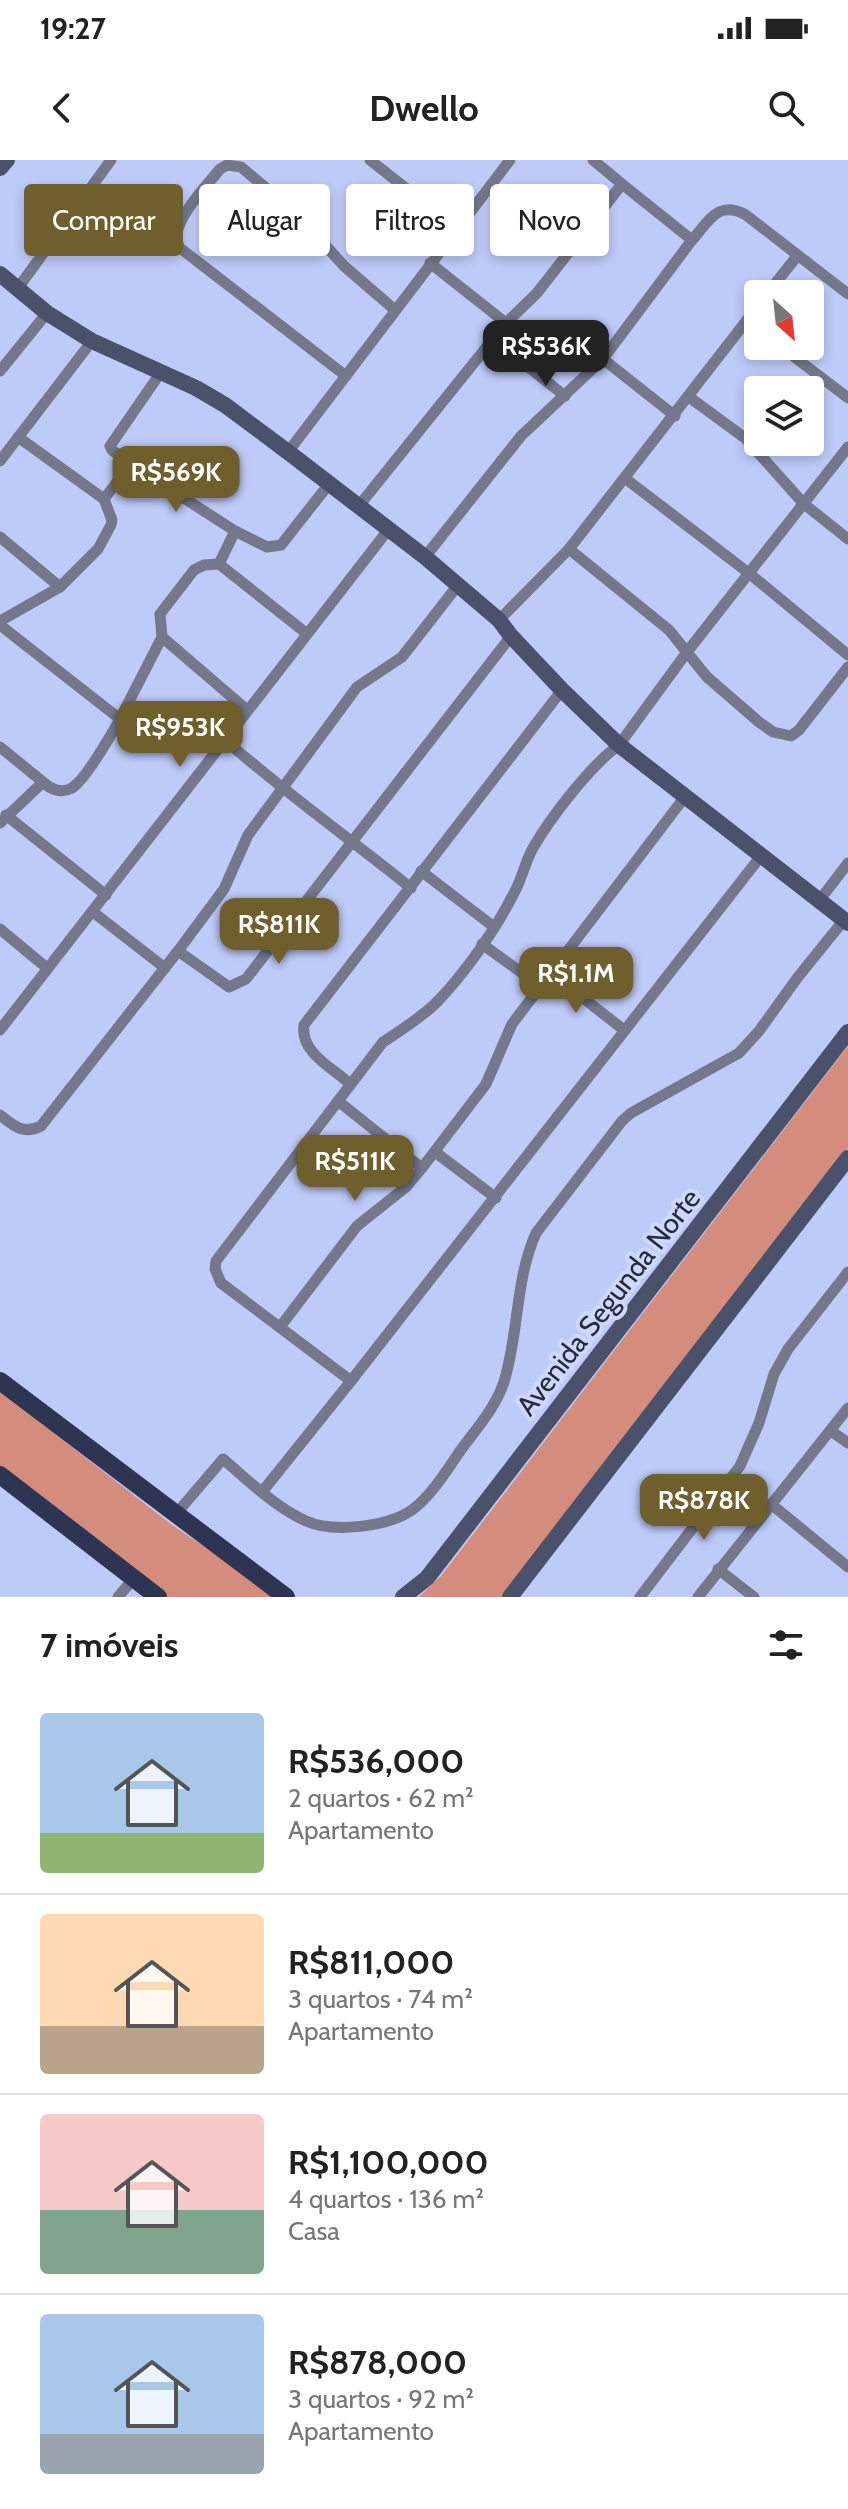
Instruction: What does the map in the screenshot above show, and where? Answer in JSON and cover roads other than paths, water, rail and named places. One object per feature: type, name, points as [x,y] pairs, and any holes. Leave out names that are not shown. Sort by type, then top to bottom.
[{"type":"main road","points":[[0,274],[47,313],[92,341],[225,405],[288,452],[425,557],[499,620],[562,690],[619,745],[846,922]]},
{"type":"main road","name":"Avenida Segunda Norte","points":[[403,1597],[427,1578],[848,1032]]},
{"type":"main road","points":[[510,1597],[848,1158]]},
{"type":"main road","points":[[0,1381],[286,1597]]},
{"type":"main road","points":[[0,1475],[158,1597]]},
{"type":"street","points":[[18,288],[111,160]]},
{"type":"street","points":[[370,160],[400,184]]},
{"type":"street","points":[[474,205],[510,160]]},
{"type":"street","points":[[593,160],[692,240]]},
{"type":"street","points":[[346,376],[180,248],[175,235],[178,223],[220,169],[227,165],[241,167],[299,216],[344,266],[395,310]]},
{"type":"street","points":[[358,507],[506,323],[537,293],[622,184]]},
{"type":"street","points":[[425,557],[521,436],[603,359],[692,240],[718,211],[735,209],[746,215],[848,294]]},
{"type":"street","points":[[288,452],[435,256]]},
{"type":"street","points":[[778,280],[797,256]]},
{"type":"street","points":[[430,263],[506,323]]},
{"type":"street","points":[[0,371],[47,313]]},
{"type":"street","points":[[499,620],[569,549],[744,324]]},
{"type":"street","points":[[493,339],[565,396]]},
{"type":"street","points":[[0,461],[92,341]]},
{"type":"street","points":[[603,359],[675,416]]},
{"type":"street","points":[[798,360],[848,398]]},
{"type":"street","points":[[161,372],[110,446],[131,464],[235,531],[267,547],[281,545],[329,484]]},
{"type":"street","points":[[689,397],[745,438],[804,504],[848,539]]},
{"type":"street","points":[[18,437],[104,499],[112,520],[98,549],[60,587],[0,623],[120,719]]},
{"type":"street","points":[[351,1381],[228,1290],[218,1277],[216,1261],[383,1042],[437,1002],[494,927],[515,892],[532,848],[593,768],[619,745],[687,652],[848,447]]},
{"type":"street","points":[[104,499],[131,464]]},
{"type":"street","points":[[626,479],[750,574],[848,655]]},
{"type":"street","points":[[0,1030],[388,530]]},
{"type":"street","points":[[219,564],[235,531]]},
{"type":"street","points":[[0,537],[60,587]]},
{"type":"street","points":[[569,549],[669,630],[716,685],[773,732],[791,736],[799,730],[848,667]]},
{"type":"street","points":[[0,747],[50,789],[60,791],[71,788],[98,755],[120,719],[162,637],[160,614],[194,570],[204,565],[219,564],[306,633]]},
{"type":"street","points":[[0,1115],[25,1131],[41,1126],[224,889],[248,835],[357,687],[402,657],[458,585]]},
{"type":"street","points":[[178,951],[229,987],[246,979],[511,636]]},
{"type":"street","points":[[162,637],[247,710]]},
{"type":"street","points":[[349,1083],[309,1048],[303,1035],[304,1025],[562,690]]},
{"type":"street","points":[[224,739],[281,788],[411,888]]},
{"type":"street","points":[[43,782],[3,819],[106,895]]},
{"type":"street","points":[[280,1327],[357,1226],[406,1187],[435,1152],[486,1084],[512,1024],[684,798]]},
{"type":"street","points":[[262,1492],[496,1198],[761,856]]},
{"type":"street","points":[[819,901],[848,863]]},
{"type":"street","points":[[421,871],[494,927]]},
{"type":"street","points":[[93,912],[165,968]]},
{"type":"street","points":[[176,1514],[223,1459],[291,1513],[321,1527],[377,1523],[410,1511],[452,1463],[498,1397],[504,1379],[520,1283],[528,1250],[536,1233],[631,1113],[739,1053],[846,922]]},
{"type":"street","points":[[0,929],[47,968]]},
{"type":"street","points":[[482,944],[540,986]]},
{"type":"street","points":[[551,973],[624,1030]]},
{"type":"street","points":[[338,1101],[422,1168]]},
{"type":"street","points":[[435,1152],[496,1198]]},
{"type":"street","points":[[640,1597],[740,1466],[755,1435],[781,1361],[848,1272]]},
{"type":"street","points":[[698,1597],[848,1408]]},
{"type":"street","points":[[831,1431],[848,1443]]},
{"type":"street","points":[[771,1504],[848,1567]]},
{"type":"street","points":[[718,1569],[754,1597]]},
{"type":"street","points":[[118,1597],[134,1578]]}]
